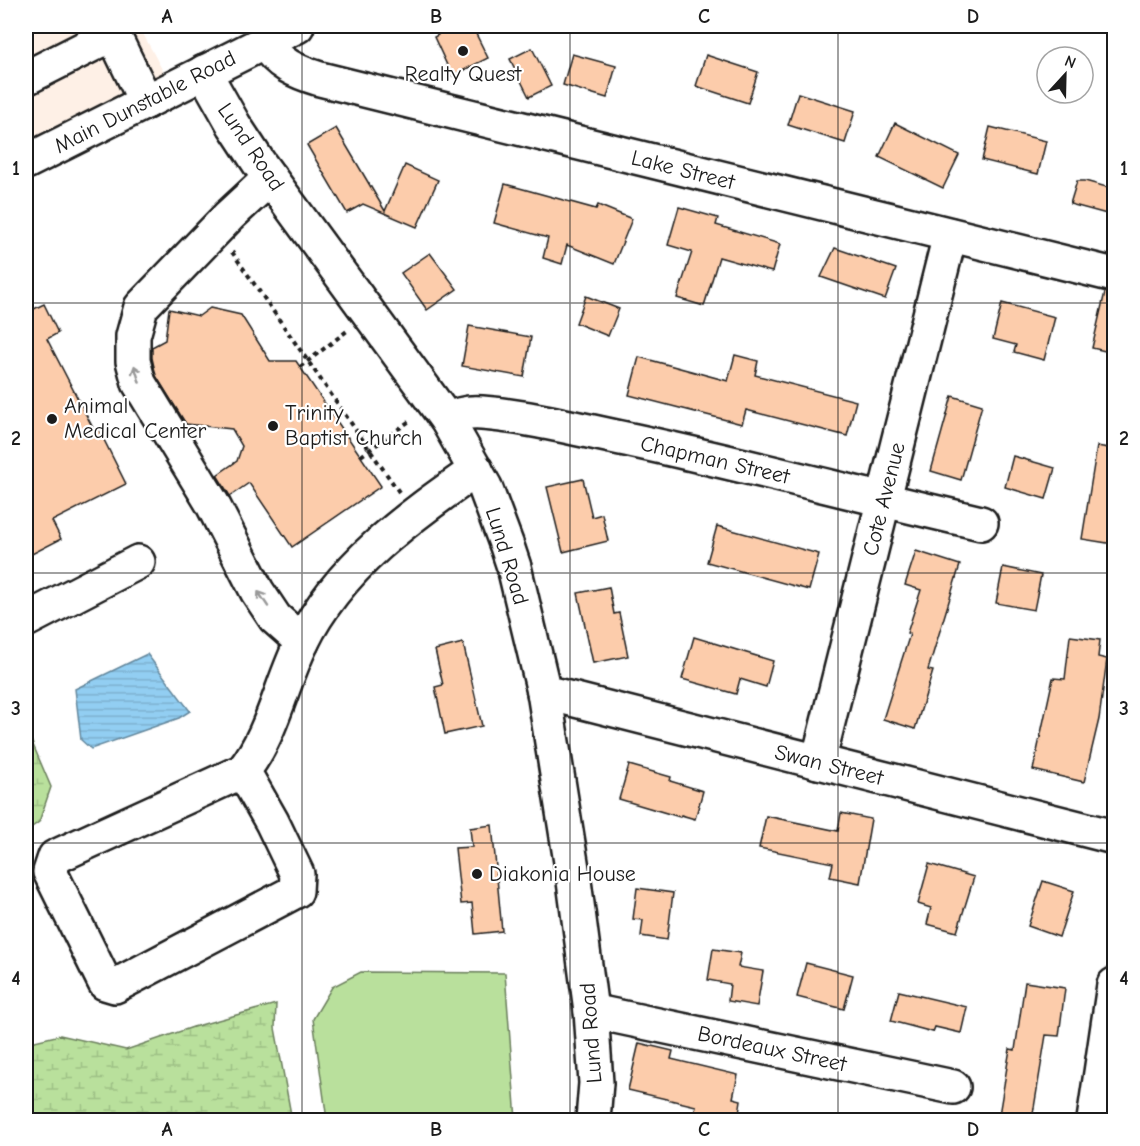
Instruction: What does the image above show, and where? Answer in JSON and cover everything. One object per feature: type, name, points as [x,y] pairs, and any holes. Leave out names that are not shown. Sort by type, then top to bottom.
[{"type":"street","name":"Main Dunstable Road","points":[[26,162],[297,26]]},
{"type":"street","points":[[26,78],[113,34],[146,102]]},
{"type":"street","name":"Lake Street","points":[[265,42],[281,63],[320,80],[1114,275]]},
{"type":"street","name":"Lund Road","points":[[204,72],[234,125],[270,178],[441,411],[476,470],[493,507],[514,567],[544,692],[574,881],[591,1011],[596,1083],[593,1120]]},
{"type":"street","points":[[270,178],[216,229],[141,307],[133,336],[133,361],[140,383],[212,503],[257,591],[275,618],[302,642]]},
{"type":"street","name":"Cote Avenue","points":[[818,762],[950,236]]},
{"type":"street","name":"Chapman Street","points":[[441,411],[480,412],[555,424],[734,463],[981,523]]},
{"type":"street","points":[[243,771],[272,822],[297,874],[296,891],[115,986],[105,983],[50,872],[55,857],[243,771],[256,755],[302,642],[340,584],[359,562],[414,513],[476,470]]},
{"type":"street","points":[[26,620],[138,562]]},
{"type":"street","name":"Swan Street","points":[[544,692],[1114,837]]},
{"type":"street","points":[[1094,1120],[1114,985]]},
{"type":"street","name":"Bordeaux Street","points":[[591,1011],[953,1087]]},
{"type":"path","points":[[216,229],[395,487]]},
{"type":"path","points":[[300,367],[370,313]]},
{"type":"path","points":[[361,456],[441,411]]},
{"type":"shaded area","points":[[26,26],[139,26],[164,73],[26,145]]},
{"type":"green space","points":[[26,732],[51,787],[39,822],[26,831]]},
{"type":"green space","points":[[361,972],[505,973],[516,1120],[327,1120],[313,1019],[332,987]]},
{"type":"green space","points":[[276,1004],[275,1028],[292,1120],[26,1120],[26,1043],[60,1035],[126,1050],[193,1027]]},
{"type":"water","points":[[147,654],[190,711],[179,718],[91,749],[81,740],[75,689]]},
{"type":"building","name":"Realty Quest","points":[[433,26],[472,26],[488,58],[452,76],[434,37],[438,35]]},
{"type":"building","points":[[532,48],[551,86],[529,97],[510,59]]},
{"type":"building","points":[[572,54],[616,66],[607,98],[563,85]]},
{"type":"building","points":[[706,55],[758,72],[748,103],[696,86]]},
{"type":"building","points":[[798,93],[855,111],[845,143],[788,125]]},
{"type":"building","points":[[895,123],[959,155],[943,188],[879,157]]},
{"type":"building","points":[[990,127],[1046,141],[1038,174],[982,160]]},
{"type":"building","points":[[336,128],[385,211],[405,165],[438,180],[417,227],[363,204],[347,213],[307,145]]},
{"type":"building","points":[[1077,181],[1114,189],[1114,216],[1070,204]]},
{"type":"building","points":[[505,184],[596,209],[598,205],[632,219],[614,264],[567,245],[562,264],[543,258],[548,238],[494,223]]},
{"type":"building","points":[[679,207],[718,218],[716,225],[780,244],[772,272],[719,257],[704,306],[677,298],[692,252],[668,245]]},
{"type":"building","points":[[835,248],[896,269],[885,299],[821,277]]},
{"type":"building","points":[[430,253],[457,289],[427,310],[401,273]]},
{"type":"building","points":[[1105,292],[1114,293],[1114,353],[1092,348]]},
{"type":"building","points":[[586,296],[619,309],[608,336],[576,323]]},
{"type":"building","name":"Animal Medical Center","points":[[26,297],[32,310],[44,304],[58,333],[47,339],[94,430],[98,428],[126,484],[52,521],[61,539],[26,557]]},
{"type":"building","points":[[1002,303],[1055,317],[1044,360],[1014,352],[1016,345],[993,339]]},
{"type":"building","name":"Trinity Baptist Church","points":[[210,308],[241,315],[270,361],[296,361],[381,486],[292,547],[249,483],[230,496],[217,475],[237,461],[242,446],[232,429],[186,424],[156,376],[152,347],[165,340],[169,309],[199,316]]},
{"type":"building","points":[[469,326],[531,337],[524,377],[462,366]]},
{"type":"building","points":[[735,355],[758,361],[755,375],[856,401],[847,436],[746,410],[742,424],[629,395],[639,357],[728,381]]},
{"type":"building","points":[[952,396],[982,405],[961,480],[931,471]]},
{"type":"building","points":[[1097,446],[1114,449],[1114,544],[1082,539]]},
{"type":"building","points":[[1013,456],[1055,468],[1046,499],[1005,487]]},
{"type":"building","points":[[583,479],[592,517],[602,514],[608,541],[563,552],[547,487]]},
{"type":"building","points":[[717,526],[819,554],[809,590],[707,562]]},
{"type":"building","points":[[916,551],[960,565],[928,670],[933,671],[915,729],[883,719],[910,634],[907,633],[921,590],[905,585]]},
{"type":"building","points":[[1003,567],[1041,575],[1034,610],[996,603]]},
{"type":"building","points":[[609,587],[614,614],[619,613],[628,656],[593,663],[578,593]]},
{"type":"building","points":[[1070,636],[1100,640],[1098,657],[1107,659],[1099,719],[1084,782],[1033,770],[1053,678],[1065,679]]},
{"type":"building","points":[[694,637],[773,661],[766,687],[740,679],[736,694],[682,679]]},
{"type":"building","points":[[463,643],[482,726],[445,734],[435,687],[443,685],[435,650]]},
{"type":"building","points":[[629,765],[671,777],[670,781],[703,791],[695,819],[681,815],[680,817],[619,799]]},
{"type":"building","points":[[841,813],[871,819],[860,883],[830,877],[833,863],[759,848],[766,816],[838,831]]},
{"type":"building","name":"Diakonia House","points":[[492,825],[502,931],[475,934],[472,903],[461,904],[455,848],[472,847],[470,828]]},
{"type":"building","points":[[929,864],[974,877],[957,932],[927,924],[931,908],[918,904]]},
{"type":"building","points":[[1043,881],[1074,891],[1059,937],[1028,926]]},
{"type":"building","points":[[637,888],[673,893],[667,940],[641,936],[643,920],[633,919]]},
{"type":"building","points":[[713,949],[741,953],[738,967],[763,971],[757,1006],[728,1001],[730,984],[708,980]]},
{"type":"building","points":[[806,963],[853,975],[844,1009],[797,997]]},
{"type":"building","points":[[1025,982],[1065,988],[1059,1036],[1046,1035],[1032,1120],[999,1115],[1010,1049],[1015,1050]]},
{"type":"building","points":[[899,991],[967,1007],[961,1033],[935,1027],[933,1032],[891,1021]]},
{"type":"building","points":[[639,1043],[673,1051],[671,1059],[738,1075],[733,1098],[741,1100],[738,1120],[694,1113],[696,1106],[628,1090]]},
{"type":"place","name":"Realty Quest","points":[[463,51]]},
{"type":"place","name":"Animal Medical Center","points":[[52,419]]},
{"type":"place","name":"Trinity Baptist Church","points":[[273,426]]},
{"type":"place","name":"Diakonia House","points":[[477,874]]}]
